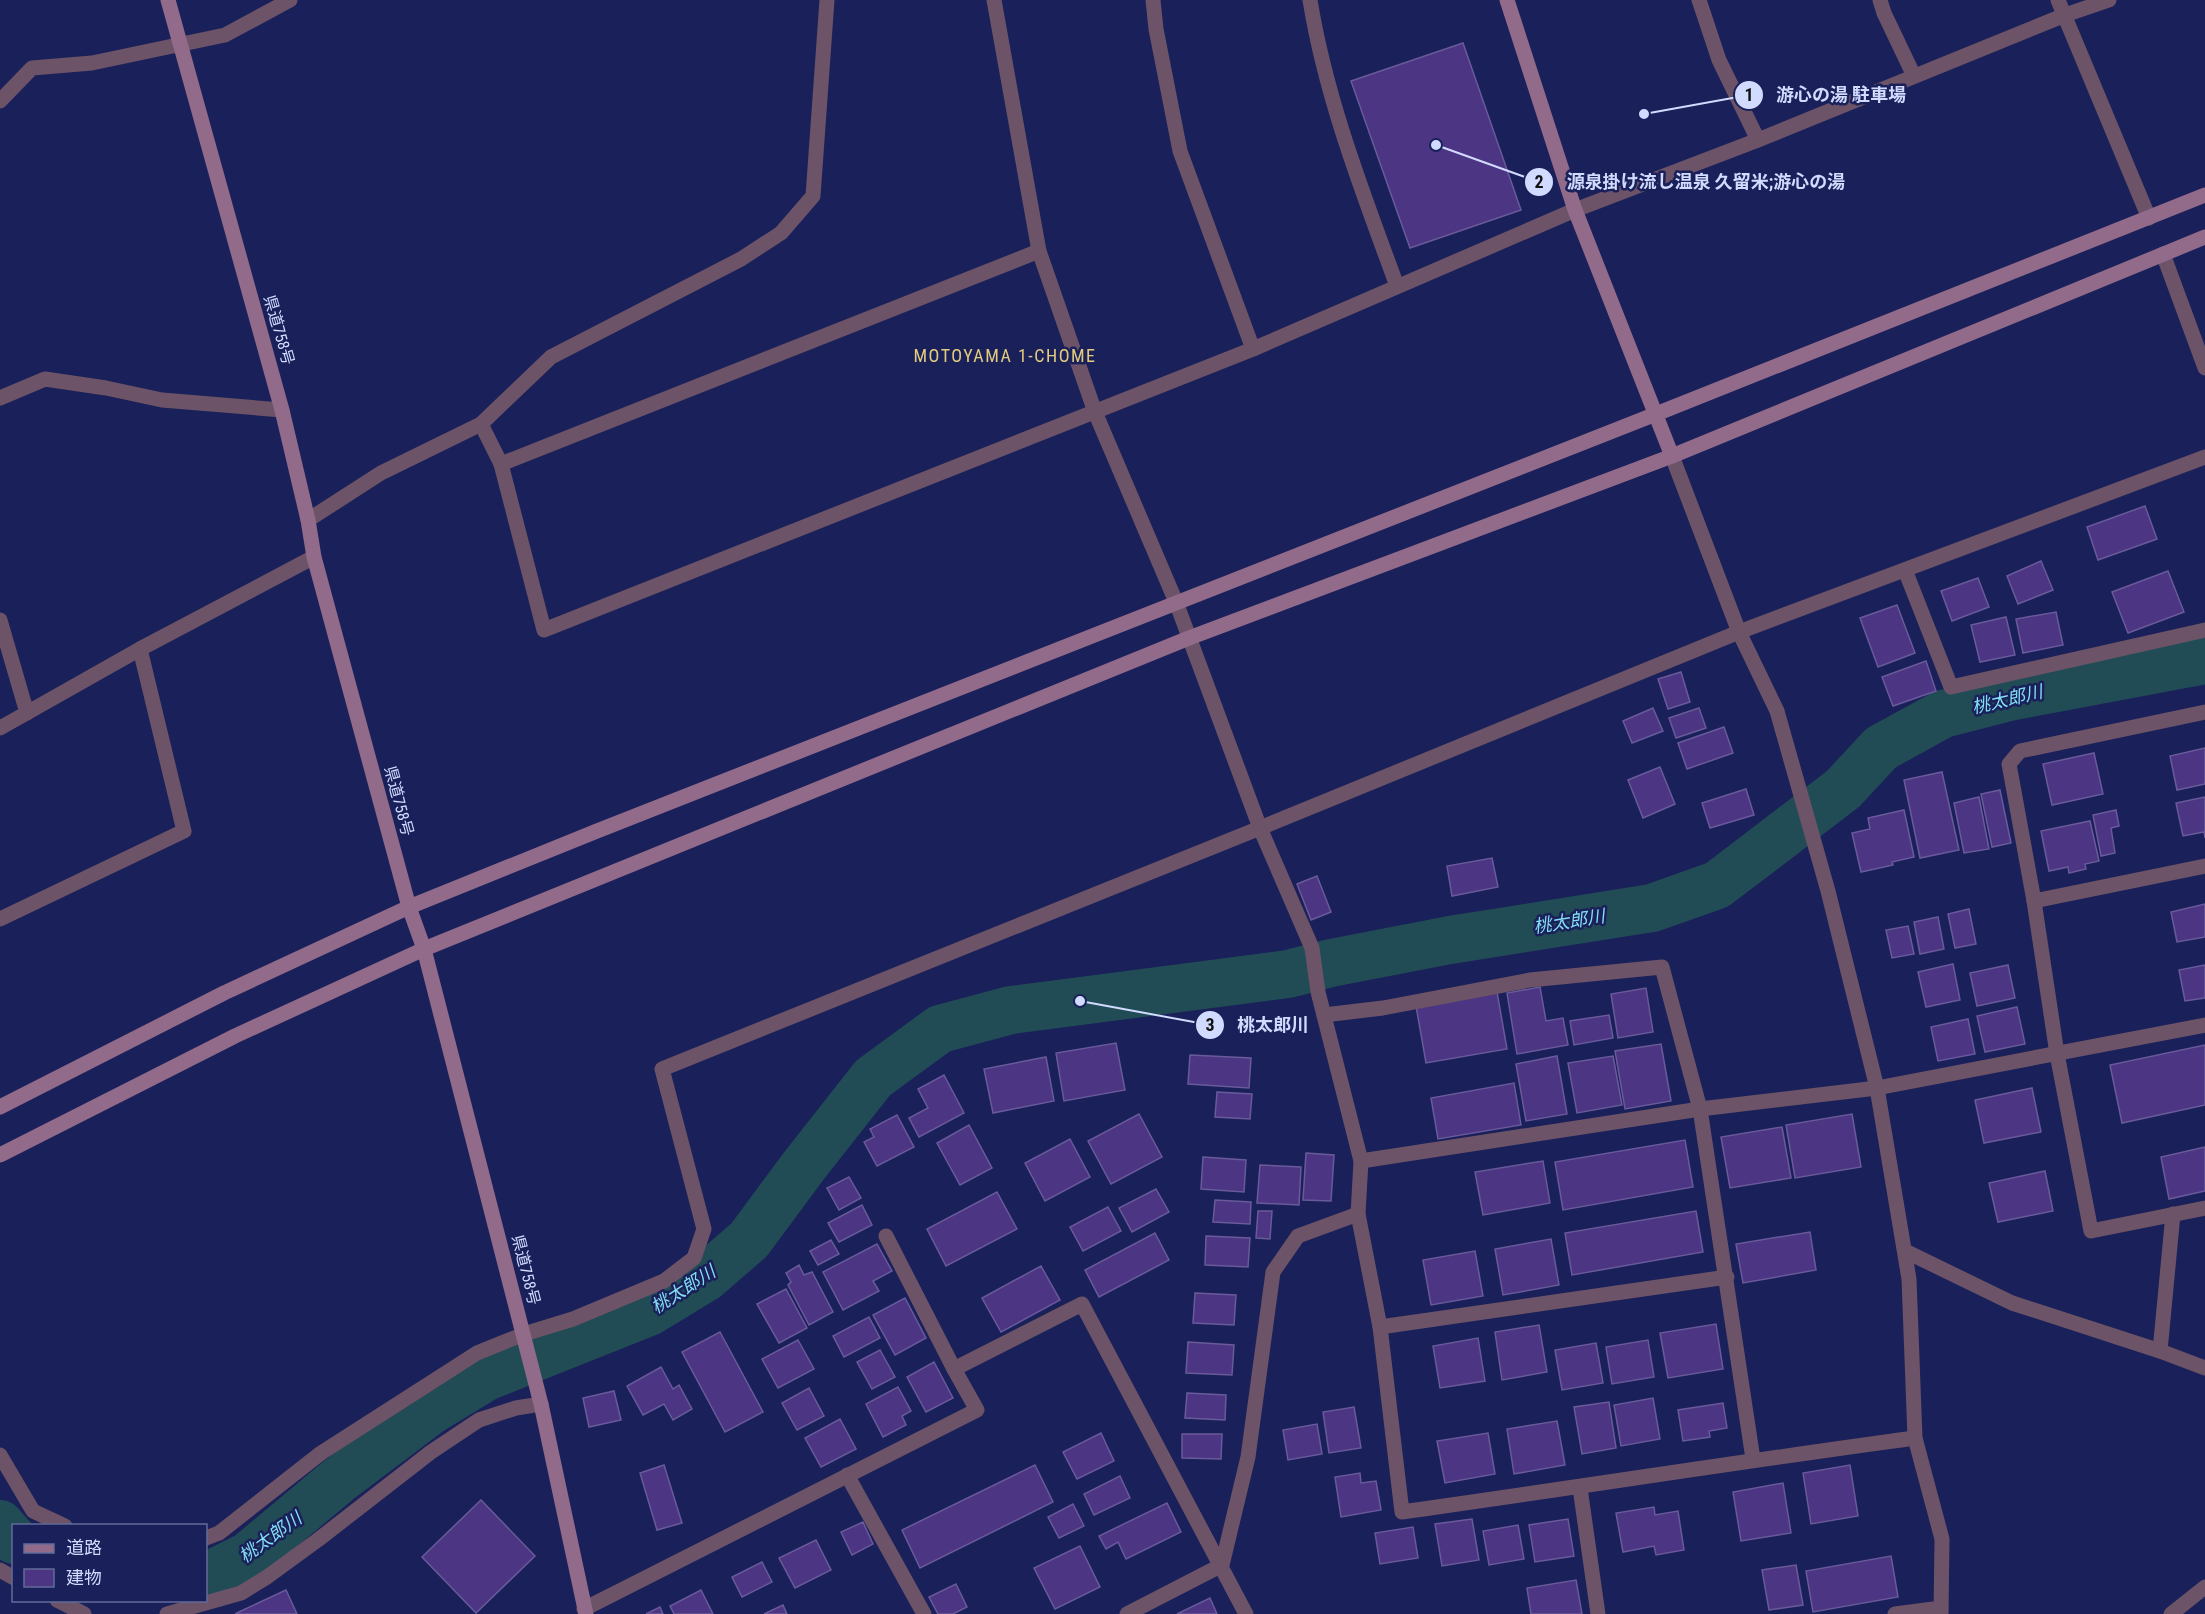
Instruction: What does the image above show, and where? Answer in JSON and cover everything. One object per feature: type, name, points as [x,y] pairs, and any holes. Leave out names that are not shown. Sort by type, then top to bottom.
[{"type":"street","name":"県道758号","points":[[168,0],[282,410],[308,520],[314,557],[409,907],[424,949],[524,1334],[585,1611]]},
{"type":"street","points":[[0,101],[32,68],[92,63],[225,35],[290,0]]},
{"type":"street","points":[[308,520],[381,473],[481,424],[551,357],[741,259],[781,233],[813,196],[826,0]]},
{"type":"street","points":[[994,0],[1039,251],[1095,412],[1176,602],[1260,828],[1312,948],[1318,992],[1361,1161],[1358,1214],[1380,1327],[1402,1512],[1580,1488],[1753,1459],[1915,1438]]},
{"type":"street","points":[[1153,0],[1156,29],[1180,151],[1253,349]]},
{"type":"street","points":[[1310,0],[1315,35],[1347,151],[1397,286]]},
{"type":"street","points":[[1507,0],[1575,210],[1739,632],[1777,711],[1828,891],[1877,1088],[1909,1279],[1915,1438],[1942,1539],[1941,1611],[1895,1614]]},
{"type":"street","points":[[1699,0],[1719,60],[1758,140]]},
{"type":"street","points":[[1880,0],[1914,76]]},
{"type":"street","points":[[2058,0],[2149,218]]},
{"type":"street","points":[[481,424],[501,464],[544,630],[1253,349],[1575,210],[1758,140],[2065,15],[2109,0]]},
{"type":"street","points":[[0,1107],[224,993],[409,907],[2205,195]]},
{"type":"street","points":[[0,1155],[235,1036],[424,949],[1189,638],[1672,456],[2205,237]]},
{"type":"street","points":[[501,464],[1039,251]]},
{"type":"street","points":[[2163,254],[2205,368]]},
{"type":"street","points":[[0,398],[45,380],[106,388],[162,400],[282,410]]},
{"type":"street","points":[[207,1538],[219,1533],[321,1453],[477,1353],[573,1318],[664,1281],[694,1258],[704,1229],[662,1069],[1739,632],[2205,457]]},
{"type":"street","points":[[0,728],[140,649],[314,557]]},
{"type":"street","points":[[1905,570],[1951,687],[2205,630]]},
{"type":"street","points":[[0,620],[27,713]]},
{"type":"street","points":[[0,919],[184,831],[140,649]]},
{"type":"street","points":[[2205,712],[2020,751],[2009,764],[2034,901],[2057,1054],[2091,1231],[2205,1208]]},
{"type":"street","points":[[2034,901],[2205,866]]},
{"type":"street","points":[[1324,1015],[1383,1008],[1530,980],[1662,967],[1700,1108],[1753,1459]]},
{"type":"street","points":[[1361,1161],[1700,1108],[1877,1088],[2205,1025]]},
{"type":"street","points":[[1128,1614],[1222,1565],[1248,1457],[1273,1272],[1298,1236],[1358,1214]]},
{"type":"street","points":[[2160,1350],[2172,1214]]},
{"type":"street","points":[[585,1611],[976,1410],[886,1236]]},
{"type":"street","points":[[1905,1251],[2012,1303],[2160,1350],[2205,1368]]},
{"type":"street","points":[[1380,1327],[1726,1277]]},
{"type":"street","points":[[954,1369],[1082,1304],[1246,1614]]},
{"type":"street","points":[[167,1614],[241,1593],[267,1577],[431,1452],[479,1420],[516,1408],[541,1404]]},
{"type":"street","points":[[0,1455],[33,1511],[61,1524]]},
{"type":"street","points":[[847,1475],[924,1614]]},
{"type":"street","points":[[1580,1488],[1598,1614]]},
{"type":"street","points":[[2170,1614],[2205,1587]]},
{"type":"street","points":[[61,1602],[84,1614]]},
{"type":"building","points":[[1463,43],[1521,210],[1410,248],[1351,81]]},
{"type":"building","points":[[2145,506],[2157,539],[2098,560],[2087,527]]},
{"type":"building","points":[[2041,561],[2053,590],[2018,604],[2007,576]]},
{"type":"building","points":[[2168,571],[2184,612],[2128,633],[2112,592]]},
{"type":"building","points":[[1978,578],[1989,607],[1952,621],[1941,591]]},
{"type":"building","points":[[1897,605],[1915,653],[1878,667],[1860,618]]},
{"type":"building","points":[[2056,612],[2063,645],[2023,653],[2016,619]]},
{"type":"building","points":[[2006,617],[2015,655],[1980,662],[1971,625]]},
{"type":"building","points":[[1926,661],[1936,691],[1893,706],[1882,677]]},
{"type":"building","points":[[1681,672],[1690,702],[1668,709],[1658,679]]},
{"type":"building","points":[[1653,708],[1663,731],[1632,743],[1623,721]]},
{"type":"building","points":[[1699,708],[1706,728],[1676,738],[1669,718]]},
{"type":"building","points":[[1724,727],[1733,753],[1687,769],[1678,743]]},
{"type":"building","points":[[2205,748],[2205,784],[2177,790],[2170,756]]},
{"type":"building","points":[[2094,753],[2103,794],[2052,805],[2043,764]]},
{"type":"building","points":[[1660,767],[1675,804],[1643,818],[1628,780]]},
{"type":"building","points":[[1942,772],[1959,850],[1920,858],[1904,780]]},
{"type":"building","points":[[1746,789],[1754,815],[1710,828],[1702,803]]},
{"type":"building","points":[[2000,790],[2011,843],[1992,847],[1981,794]]},
{"type":"building","points":[[1979,797],[1989,849],[1964,853],[1954,803]]},
{"type":"building","points":[[2205,797],[2205,838],[2204,832],[2183,836],[2176,803]]},
{"type":"building","points":[[1904,810],[1914,857],[1892,862],[1893,865],[1861,872],[1852,833],[1870,829],[1868,818]]},
{"type":"building","points":[[2116,810],[2119,826],[2111,828],[2115,853],[2101,856],[2093,815]]},
{"type":"building","points":[[2090,821],[2099,861],[2085,864],[2086,869],[2069,873],[2068,867],[2049,871],[2041,831]]},
{"type":"building","points":[[1492,858],[1498,887],[1452,896],[1447,866]]},
{"type":"building","points":[[1317,876],[1331,912],[1311,920],[1297,884]]},
{"type":"building","points":[[2205,904],[2205,937],[2177,942],[2171,912]]},
{"type":"building","points":[[1969,909],[1976,944],[1955,948],[1948,914]]},
{"type":"building","points":[[1938,917],[1944,949],[1920,954],[1914,922]]},
{"type":"building","points":[[1908,926],[1914,954],[1892,958],[1886,930]]},
{"type":"building","points":[[1953,964],[1960,1000],[1926,1007],[1918,972]]},
{"type":"building","points":[[2008,965],[2015,998],[1977,1006],[1970,973]]},
{"type":"building","points":[[2205,965],[2205,998],[2185,1001],[2179,970]]},
{"type":"building","points":[[1540,987],[1546,1021],[1563,1018],[1568,1045],[1517,1054],[1507,993]]},
{"type":"building","points":[[1646,988],[1653,1032],[1618,1038],[1611,994]]},
{"type":"building","points":[[1497,992],[1507,1049],[1426,1063],[1416,1006]]},
{"type":"building","points":[[2017,1007],[2025,1044],[1985,1052],[1977,1016]]},
{"type":"building","points":[[1609,1015],[1613,1038],[1574,1045],[1570,1021]]},
{"type":"building","points":[[1968,1019],[1975,1054],[1938,1061],[1931,1027]]},
{"type":"building","points":[[1116,1043],[1125,1090],[1064,1101],[1056,1053]]},
{"type":"building","points":[[1661,1044],[1671,1101],[1625,1109],[1615,1051]]},
{"type":"building","points":[[2205,1045],[2205,1105],[2122,1123],[2110,1065]]},
{"type":"building","points":[[1190,1055],[1251,1058],[1249,1088],[1188,1084]]},
{"type":"building","points":[[1557,1056],[1567,1114],[1526,1121],[1516,1064]]},
{"type":"building","points":[[1613,1056],[1622,1105],[1577,1113],[1568,1063]]},
{"type":"building","points":[[1046,1057],[1054,1101],[993,1113],[984,1069]]},
{"type":"building","points":[[944,1075],[964,1113],[919,1137],[909,1118],[928,1108],[918,1089]]},
{"type":"building","points":[[1514,1083],[1521,1125],[1438,1139],[1431,1098]]},
{"type":"building","points":[[2032,1088],[2041,1132],[1984,1143],[1975,1100]]},
{"type":"building","points":[[1217,1092],[1252,1094],[1250,1119],[1215,1117]]},
{"type":"building","points":[[1139,1114],[1162,1157],[1111,1184],[1088,1141]]},
{"type":"building","points":[[1852,1114],[1861,1167],[1795,1178],[1786,1125]]},
{"type":"building","points":[[897,1115],[914,1147],[877,1166],[864,1142],[874,1137],[870,1129]]},
{"type":"building","points":[[969,1125],[992,1168],[960,1185],[937,1143]]},
{"type":"building","points":[[1782,1127],[1791,1178],[1730,1188],[1721,1137]]},
{"type":"building","points":[[1070,1139],[1090,1177],[1045,1201],[1025,1163]]},
{"type":"building","points":[[1685,1140],[1693,1187],[1563,1210],[1555,1162]]},
{"type":"building","points":[[2205,1147],[2205,1191],[2169,1199],[2161,1157]]},
{"type":"building","points":[[1306,1153],[1334,1155],[1331,1201],[1303,1200]]},
{"type":"building","points":[[1203,1157],[1246,1160],[1244,1192],[1201,1189]]},
{"type":"building","points":[[1543,1161],[1550,1203],[1483,1215],[1475,1172]]},
{"type":"building","points":[[1260,1165],[1301,1167],[1299,1205],[1257,1203]]},
{"type":"building","points":[[2045,1171],[2053,1211],[1998,1222],[1989,1183]]},
{"type":"building","points":[[849,1177],[861,1198],[839,1210],[827,1188]]},
{"type":"building","points":[[1156,1189],[1169,1212],[1132,1232],[1119,1208]]},
{"type":"building","points":[[997,1192],[1017,1229],[946,1266],[927,1229]]},
{"type":"building","points":[[1215,1200],[1251,1202],[1250,1224],[1213,1222]]},
{"type":"building","points":[[862,1205],[872,1225],[839,1242],[828,1223]]},
{"type":"building","points":[[1108,1207],[1121,1231],[1083,1251],[1070,1227]]},
{"type":"building","points":[[1258,1211],[1272,1211],[1270,1239],[1256,1238]]},
{"type":"building","points":[[1696,1211],[1703,1252],[1572,1275],[1565,1233]]},
{"type":"building","points":[[1810,1232],[1816,1270],[1743,1283],[1736,1244]]},
{"type":"building","points":[[1155,1233],[1169,1260],[1099,1297],[1085,1270]]},
{"type":"building","points":[[1206,1236],[1250,1238],[1248,1267],[1205,1265]]},
{"type":"building","points":[[1551,1239],[1559,1285],[1503,1295],[1495,1249]]},
{"type":"building","points":[[831,1240],[839,1254],[818,1265],[810,1251]]},
{"type":"building","points":[[877,1244],[892,1271],[873,1281],[879,1291],[843,1310],[823,1272]]},
{"type":"building","points":[[1475,1251],[1483,1296],[1431,1305],[1423,1260]]},
{"type":"building","points":[[799,1265],[804,1275],[812,1272],[833,1312],[809,1325],[788,1285],[791,1282],[786,1273]]},
{"type":"building","points":[[1041,1266],[1060,1300],[1001,1332],[982,1298]]},
{"type":"building","points":[[786,1289],[807,1328],[779,1343],[757,1304]]},
{"type":"building","points":[[1195,1293],[1236,1295],[1234,1325],[1193,1323]]},
{"type":"building","points":[[905,1298],[926,1338],[895,1355],[873,1315]]},
{"type":"building","points":[[869,1317],[880,1338],[844,1357],[833,1336]]},
{"type":"building","points":[[1716,1324],[1723,1369],[1668,1378],[1660,1333]]},
{"type":"building","points":[[1539,1325],[1547,1372],[1502,1380],[1495,1332]]},
{"type":"building","points":[[720,1332],[763,1412],[725,1432],[682,1352]]},
{"type":"building","points":[[1478,1338],[1485,1381],[1440,1388],[1433,1346]]},
{"type":"building","points":[[798,1340],[814,1369],[778,1388],[762,1359]]},
{"type":"building","points":[[1648,1340],[1654,1377],[1612,1384],[1606,1347]]},
{"type":"building","points":[[1188,1342],[1234,1345],[1232,1375],[1186,1373]]},
{"type":"building","points":[[1596,1343],[1603,1383],[1562,1390],[1555,1350]]},
{"type":"building","points":[[880,1350],[895,1377],[872,1389],[857,1362]]},
{"type":"building","points":[[934,1362],[953,1398],[926,1412],[907,1377]]},
{"type":"building","points":[[661,1367],[673,1389],[679,1385],[692,1409],[673,1420],[664,1404],[643,1415],[627,1386]]},
{"type":"building","points":[[898,1387],[911,1411],[902,1416],[906,1425],[883,1437],[866,1404]]},
{"type":"building","points":[[809,1388],[824,1416],[797,1430],[782,1403]]},
{"type":"building","points":[[614,1391],[621,1420],[589,1427],[583,1398]]},
{"type":"building","points":[[1187,1393],[1226,1395],[1225,1420],[1185,1418]]},
{"type":"building","points":[[1653,1398],[1660,1439],[1621,1446],[1614,1405]]},
{"type":"building","points":[[1609,1402],[1616,1448],[1582,1454],[1574,1407]]},
{"type":"building","points":[[1723,1403],[1727,1428],[1709,1431],[1710,1437],[1683,1441],[1678,1410]]},
{"type":"building","points":[[1354,1407],[1361,1448],[1329,1453],[1323,1412]]},
{"type":"building","points":[[840,1419],[856,1449],[821,1467],[805,1438]]},
{"type":"building","points":[[1557,1421],[1565,1465],[1514,1474],[1507,1429]]},
{"type":"building","points":[[1317,1424],[1322,1454],[1288,1460],[1283,1430]]},
{"type":"building","points":[[1101,1433],[1114,1461],[1077,1479],[1063,1452]]},
{"type":"building","points":[[1488,1433],[1495,1474],[1445,1483],[1437,1441]]},
{"type":"building","points":[[1182,1434],[1222,1434],[1221,1459],[1182,1458]]},
{"type":"building","points":[[664,1465],[682,1523],[657,1530],[640,1473]]},
{"type":"building","points":[[1035,1465],[1053,1502],[920,1568],[902,1530]]},
{"type":"building","points":[[1850,1465],[1858,1516],[1811,1524],[1803,1473]]},
{"type":"building","points":[[1360,1473],[1361,1483],[1376,1481],[1381,1510],[1341,1517],[1335,1477]]},
{"type":"building","points":[[1120,1476],[1130,1498],[1094,1515],[1084,1494]]},
{"type":"building","points":[[1783,1483],[1791,1533],[1741,1541],[1733,1492]]},
{"type":"building","points":[[481,1500],[535,1556],[476,1613],[422,1557]]},
{"type":"building","points":[[1167,1503],[1181,1532],[1126,1559],[1118,1542],[1106,1549],[1099,1536]]},
{"type":"building","points":[[1073,1504],[1084,1526],[1059,1538],[1048,1517]]},
{"type":"building","points":[[1654,1507],[1655,1515],[1678,1511],[1684,1550],[1656,1555],[1654,1546],[1623,1552],[1616,1513]]},
{"type":"building","points":[[1472,1519],[1479,1560],[1442,1566],[1435,1524]]},
{"type":"building","points":[[1568,1519],[1574,1556],[1535,1562],[1529,1525]]},
{"type":"building","points":[[863,1522],[873,1544],[852,1555],[841,1532]]},
{"type":"building","points":[[1518,1525],[1524,1559],[1489,1565],[1483,1531]]},
{"type":"building","points":[[1413,1527],[1418,1558],[1380,1564],[1375,1533]]},
{"type":"building","points":[[816,1540],[831,1570],[795,1588],[779,1558]]},
{"type":"building","points":[[1080,1546],[1100,1587],[1055,1609],[1034,1568]]},
{"type":"building","points":[[1891,1556],[1898,1597],[1813,1612],[1806,1571]]},
{"type":"building","points":[[762,1562],[772,1582],[742,1597],[732,1577]]},
{"type":"building","points":[[1796,1565],[1803,1605],[1769,1610],[1762,1570]]},
{"type":"building","points":[[1576,1580],[1582,1614],[1531,1614],[1527,1588]]},
{"type":"building","points":[[956,1584],[967,1607],[953,1614],[938,1614],[929,1597]]},
{"type":"building","points":[[286,1590],[297,1614],[235,1614],[241,1611]]},
{"type":"building","points":[[701,1590],[713,1614],[674,1614],[670,1606]]},
{"type":"building","points":[[1210,1598],[1217,1614],[1177,1614]]},
{"type":"building","points":[[783,1605],[787,1614],[764,1614]]},
{"type":"building","points":[[660,1607],[663,1614],[646,1614]]},
{"type":"waterway","name":"桃太郎川","points":[[207,1576],[248,1556],[340,1479],[430,1411],[486,1377],[649,1312],[705,1278],[749,1240],[873,1078],[940,1029],[1011,1010],[1288,974],[1331,963],[1450,940],[1652,908],[1717,885],[1843,789],[1881,748],[1943,714],[2009,697],[2205,660]]},
{"type":"waterway","name":"桃太郎川","points":[[0,1524],[12,1538]]},
{"type":"place","name":"游心の湯 駐車場","points":[[1644,114]]},
{"type":"place","name":"源泉掛け流し温泉 久留米;游心の湯","points":[[1436,145]]},
{"type":"place","name":"桃太郎川","points":[[1080,1001]]},
{"type":"district","name":"MOTOYAMA 1-CHOME","points":[[1005,355]]}]
